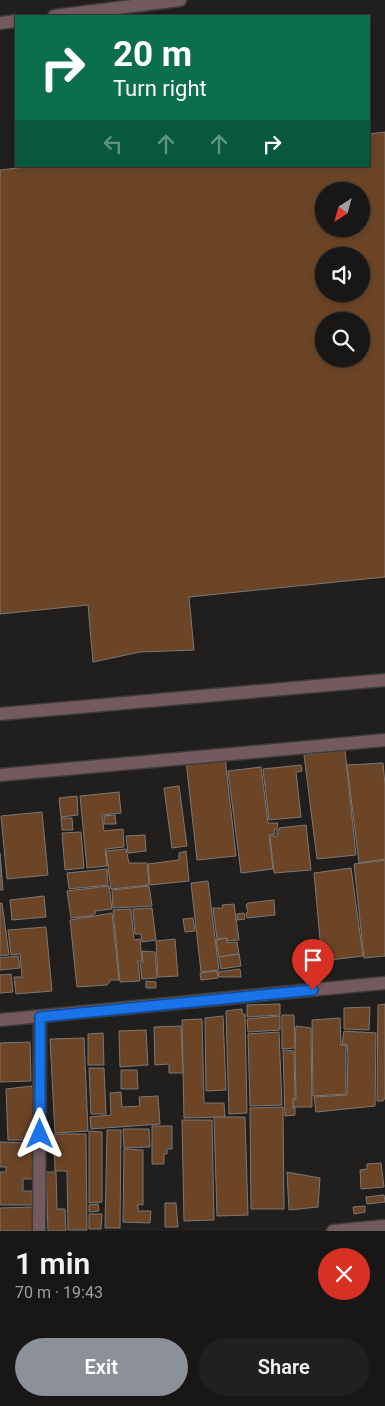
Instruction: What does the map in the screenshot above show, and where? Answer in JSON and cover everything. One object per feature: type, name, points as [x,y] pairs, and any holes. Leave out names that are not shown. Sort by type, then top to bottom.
[{"type":"street","points":[[62,15],[180,0]]},
{"type":"street","points":[[0,23],[15,21]]},
{"type":"street","points":[[0,714],[385,680]]},
{"type":"street","points":[[0,775],[385,740]]},
{"type":"street","points":[[0,1020],[385,983]]},
{"type":"street","points":[[40,1017],[40,1231]]},
{"type":"street","points":[[333,1231],[385,1226]]},
{"type":"building","points":[[385,132],[385,577],[189,597],[194,650],[140,652],[93,662],[88,605],[0,614],[0,170],[26,167],[370,167],[370,134]]},
{"type":"building","points":[[345,750],[356,855],[317,859],[304,755]]},
{"type":"building","points":[[225,757],[236,856],[197,860],[186,761]]},
{"type":"building","points":[[383,763],[385,785],[385,859],[359,863],[347,765]]},
{"type":"building","points":[[301,765],[302,771],[296,772],[301,817],[269,820],[263,769]]},
{"type":"building","points":[[261,767],[268,823],[278,823],[277,829],[274,830],[275,834],[269,835],[273,869],[241,873],[228,771]]},
{"type":"building","points":[[179,786],[187,846],[172,848],[164,788]]},
{"type":"building","points":[[119,792],[121,813],[102,815],[104,831],[123,829],[124,847],[105,849],[107,866],[87,868],[80,796]]},
{"type":"building","points":[[77,796],[78,815],[61,817],[59,798]]},
{"type":"building","points":[[42,812],[48,875],[7,879],[1,816]]},
{"type":"building","points":[[115,815],[116,824],[104,824],[104,816]]},
{"type":"building","points":[[61,818],[72,818],[73,830],[62,830]]},
{"type":"building","points":[[306,825],[311,870],[274,873],[270,836],[277,836],[279,828]]},
{"type":"building","points":[[81,832],[84,868],[65,870],[62,833]]},
{"type":"building","points":[[145,835],[146,851],[128,853],[126,836]]},
{"type":"building","points":[[126,849],[129,863],[147,863],[149,885],[111,889],[106,851]]},
{"type":"building","points":[[186,851],[189,881],[150,885],[148,864],[179,860],[179,853]]},
{"type":"building","points":[[0,853],[3,890],[0,890]]},
{"type":"building","points":[[385,860],[385,956],[364,958],[354,864]]},
{"type":"building","points":[[351,868],[363,956],[322,961],[314,873]]},
{"type":"building","points":[[107,869],[108,885],[69,889],[67,873]]},
{"type":"building","points":[[208,881],[219,970],[201,972],[191,883]]},
{"type":"building","points":[[109,886],[112,909],[95,911],[95,914],[90,916],[71,918],[67,891]]},
{"type":"building","points":[[149,886],[152,906],[113,908],[112,890]]},
{"type":"building","points":[[44,896],[46,917],[12,920],[10,900]]},
{"type":"building","points":[[274,900],[275,915],[247,918],[246,905],[248,903]]},
{"type":"building","points":[[0,903],[2,903],[9,955],[0,956]]},
{"type":"building","points":[[234,904],[239,940],[227,941],[227,938],[217,939],[213,908],[223,908],[222,905]]},
{"type":"building","points":[[152,908],[156,940],[142,942],[141,934],[135,934],[133,909]]},
{"type":"building","points":[[131,909],[134,940],[140,939],[142,961],[138,961],[140,981],[120,982],[113,910]]},
{"type":"building","points":[[112,913],[119,980],[111,980],[107,985],[77,987],[70,920]]},
{"type":"building","points":[[244,913],[245,919],[237,920],[237,914]]},
{"type":"building","points":[[193,918],[195,931],[185,932],[183,919]]},
{"type":"building","points":[[46,927],[52,991],[16,994],[14,977],[22,977],[20,954],[11,955],[8,930]]},
{"type":"building","points":[[226,938],[227,943],[237,942],[239,954],[219,957],[216,940]]},
{"type":"building","points":[[175,939],[178,976],[158,977],[156,941]]},
{"type":"building","points":[[142,951],[155,952],[157,978],[142,979],[140,963],[143,962]]},
{"type":"building","points":[[239,954],[241,966],[221,969],[219,957]]},
{"type":"building","points":[[18,956],[20,968],[0,970],[0,958]]},
{"type":"building","points":[[240,969],[241,977],[219,977],[218,972]]},
{"type":"building","points":[[217,971],[218,978],[201,980],[200,973]]},
{"type":"building","points":[[11,974],[13,992],[0,993],[0,975]]},
{"type":"building","points":[[146,981],[156,982],[156,988],[146,988]]},
{"type":"building","points":[[280,1004],[280,1015],[247,1017],[247,1005]]},
{"type":"building","points":[[385,1004],[385,1099],[377,1101],[378,1005]]},
{"type":"building","points":[[370,1007],[369,1030],[344,1029],[344,1008]]},
{"type":"building","points":[[242,1009],[242,1014],[245,1014],[247,1113],[229,1114],[226,1011]]},
{"type":"building","points":[[282,1015],[294,1015],[295,1048],[282,1049]]},
{"type":"building","points":[[223,1016],[226,1090],[206,1091],[205,1018]]},
{"type":"building","points":[[280,1016],[280,1030],[248,1032],[247,1019]]},
{"type":"building","points":[[340,1018],[341,1045],[346,1045],[346,1094],[313,1096],[312,1020]]},
{"type":"building","points":[[202,1019],[204,1103],[224,1103],[225,1117],[184,1118],[182,1020]]},
{"type":"building","points":[[181,1026],[183,1073],[169,1073],[169,1064],[155,1065],[154,1027]]},
{"type":"building","points":[[296,1026],[311,1028],[312,1107],[293,1107],[293,1100],[296,1099]]},
{"type":"building","points":[[146,1030],[148,1065],[120,1067],[119,1031]]},
{"type":"building","points":[[344,1031],[376,1033],[375,1106],[316,1112],[314,1097],[347,1095],[348,1055],[347,1044],[342,1045]]},
{"type":"building","points":[[279,1032],[282,1105],[250,1106],[248,1034]]},
{"type":"building","points":[[103,1033],[104,1065],[88,1065],[88,1034]]},
{"type":"building","points":[[84,1038],[88,1131],[55,1133],[50,1039]]},
{"type":"building","points":[[30,1042],[31,1081],[0,1082],[0,1043]]},
{"type":"building","points":[[283,1050],[294,1051],[295,1099],[293,1099],[293,1108],[295,1108],[295,1115],[285,1116]]},
{"type":"building","points":[[89,1068],[104,1068],[106,1114],[91,1114]]},
{"type":"building","points":[[121,1070],[137,1070],[138,1089],[121,1089]]},
{"type":"building","points":[[32,1086],[37,1140],[8,1140],[6,1089]]},
{"type":"building","points":[[121,1092],[122,1107],[140,1106],[139,1097],[158,1096],[160,1124],[91,1129],[90,1117],[111,1115],[110,1093]]},
{"type":"building","points":[[283,1107],[284,1209],[251,1209],[250,1108]]},
{"type":"building","points":[[214,1117],[245,1117],[248,1215],[217,1216]]},
{"type":"building","points":[[182,1120],[212,1120],[214,1220],[184,1221]]},
{"type":"building","points":[[152,1126],[172,1126],[172,1149],[167,1149],[167,1154],[164,1154],[164,1164],[152,1164]]},
{"type":"building","points":[[123,1129],[149,1129],[150,1147],[124,1148]]},
{"type":"building","points":[[107,1130],[121,1130],[120,1228],[105,1228]]},
{"type":"building","points":[[89,1131],[102,1132],[102,1202],[89,1203]]},
{"type":"building","points":[[54,1134],[86,1134],[87,1230],[68,1230],[67,1171],[55,1171]]},
{"type":"building","points":[[0,1142],[33,1143],[33,1179],[23,1179],[23,1191],[32,1191],[32,1205],[0,1205],[0,1172],[6,1172],[6,1167],[0,1167]]},
{"type":"building","points":[[124,1149],[143,1150],[143,1205],[138,1204],[138,1211],[151,1211],[150,1223],[123,1222]]},
{"type":"building","points":[[381,1163],[384,1187],[361,1189],[360,1170],[367,1169],[367,1164]]},
{"type":"building","points":[[46,1172],[56,1172],[57,1209],[65,1209],[66,1231],[48,1231]]},
{"type":"building","points":[[287,1172],[320,1178],[318,1207],[289,1210]]},
{"type":"building","points":[[384,1195],[385,1202],[367,1204],[366,1197]]},
{"type":"building","points":[[165,1203],[176,1203],[178,1227],[165,1227]]},
{"type":"building","points":[[98,1204],[99,1211],[89,1212],[89,1205]]},
{"type":"building","points":[[365,1206],[365,1212],[354,1214],[353,1207]]},
{"type":"building","points":[[33,1207],[33,1231],[0,1231],[0,1208]]},
{"type":"building","points":[[89,1214],[102,1214],[101,1229],[89,1229]]},
{"type":"route","points":[[40,1134],[40,1017],[313,990]]}]
